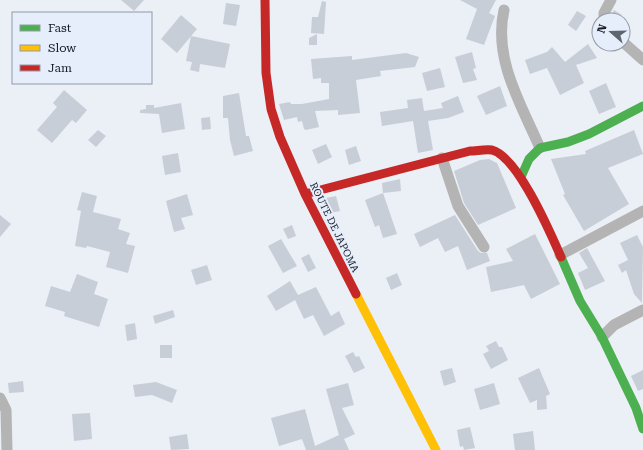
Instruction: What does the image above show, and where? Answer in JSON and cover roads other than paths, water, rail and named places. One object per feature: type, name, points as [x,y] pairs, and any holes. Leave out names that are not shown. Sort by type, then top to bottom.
[{"type":"street","name":"ROUTE DE JAPOMA","points":[[265,0],[266,73],[271,109],[280,137],[305,194],[436,450]]},
{"type":"street","points":[[605,12],[611,0]]},
{"type":"street","points":[[504,10],[500,26],[506,71],[540,148]]},
{"type":"street","points":[[631,49],[643,60]]},
{"type":"street","points":[[521,177],[528,159],[540,148],[568,142],[589,134],[643,106]]},
{"type":"street","points":[[305,194],[470,150],[491,150],[503,156],[521,177],[560,255],[580,301],[602,337],[639,406],[643,429]]},
{"type":"street","points":[[442,158],[458,206],[484,247]]},
{"type":"street","points":[[560,255],[643,211]]},
{"type":"street","points":[[602,337],[614,325],[643,310]]},
{"type":"street","points":[[0,398],[6,410],[7,450]]}]
